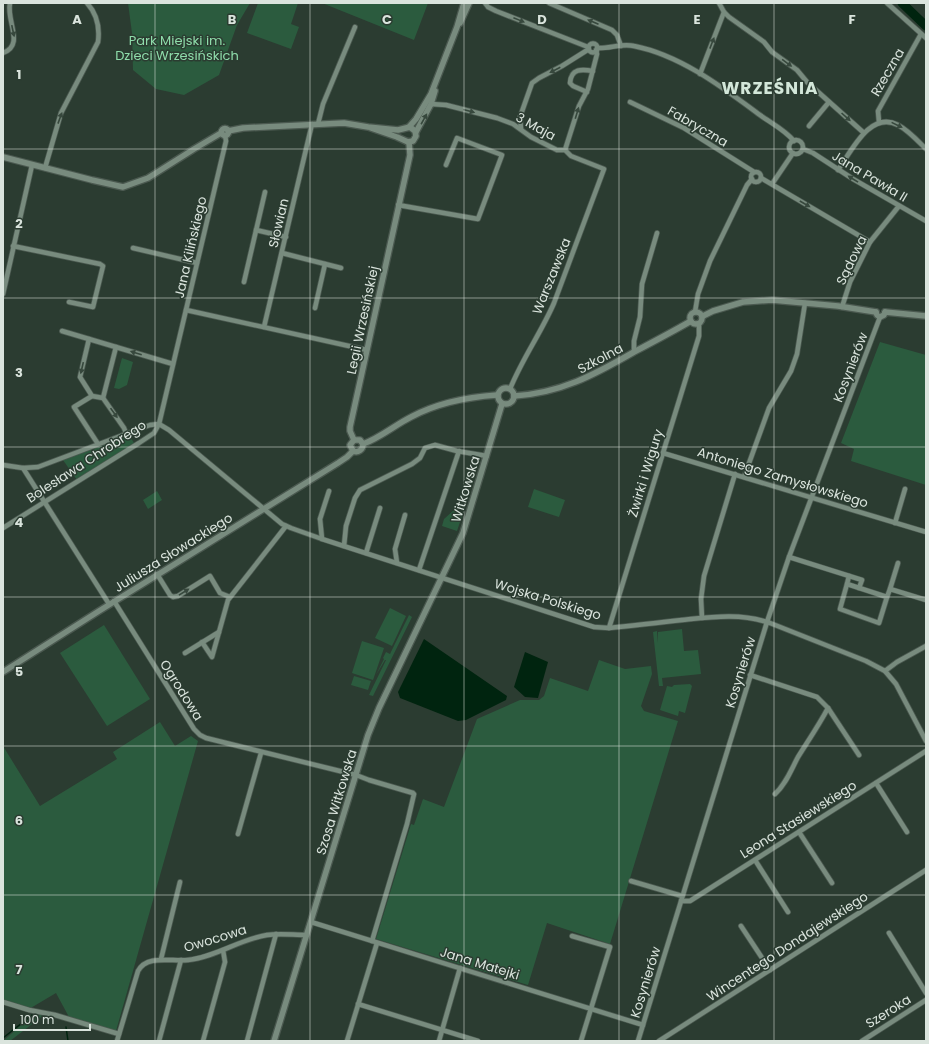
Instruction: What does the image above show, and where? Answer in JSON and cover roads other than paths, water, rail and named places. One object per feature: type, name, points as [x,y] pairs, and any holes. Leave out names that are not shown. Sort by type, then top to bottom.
[{"type":"street","points":[[3,53],[12,48],[14,43],[9,16],[10,3]]},
{"type":"street","points":[[45,168],[61,113],[98,42],[99,31],[96,18],[87,3]]},
{"type":"street","points":[[403,140],[401,134],[416,119],[436,83],[457,27],[464,3]]},
{"type":"street","points":[[457,27],[464,17],[469,3]]},
{"type":"street","points":[[485,3],[488,7],[496,11],[588,48]]},
{"type":"street","points":[[549,3],[612,30],[617,35],[621,46]]},
{"type":"street","points":[[719,3],[729,17],[767,44],[772,52],[797,70],[807,82],[864,133]]},
{"type":"street","points":[[888,3],[926,38]]},
{"type":"street","points":[[700,74],[724,12]]},
{"type":"street","name":"Słowian","points":[[264,327],[315,124],[355,27]]},
{"type":"street","name":"Rzeczna","points":[[879,122],[878,111],[922,34]]},
{"type":"street","points":[[521,129],[520,117],[532,83],[562,66],[588,48],[590,44],[594,43],[596,45],[597,54],[593,71],[587,92],[578,106],[565,150]]},
{"type":"street","points":[[596,49],[633,46],[658,53],[700,74],[785,132],[794,141],[801,142],[803,149],[799,153],[793,153]]},
{"type":"street","points":[[587,92],[573,86],[570,83],[570,78],[578,69],[593,71]]},
{"type":"street","points":[[368,127],[409,142],[414,140],[416,132],[431,104],[436,83]]},
{"type":"street","name":"Fabryczna","points":[[630,102],[684,128],[754,172]]},
{"type":"street","points":[[809,126],[829,102]]},
{"type":"street","name":"3 Maja","points":[[431,104],[446,105],[497,118],[513,124],[536,140],[557,150],[565,150],[571,156],[604,169]]},
{"type":"street","points":[[838,170],[864,133],[879,122],[886,121],[898,125],[926,149]]},
{"type":"street","points":[[3,157],[119,186],[126,186],[148,178],[194,149],[225,133],[243,128],[344,123],[368,127],[412,128],[416,132]]},
{"type":"street","name":"Jana Kilińskiego","points":[[159,424],[223,155],[226,141],[225,133]]},
{"type":"street","points":[[398,205],[478,219],[502,155],[457,138],[446,165]]},
{"type":"street","points":[[793,153],[790,145],[794,141]]},
{"type":"street","name":"Legii Wrzesińskiej","points":[[354,440],[350,427],[410,155],[409,142]]},
{"type":"street","name":"Jana Pawła II","points":[[803,149],[813,153],[838,170],[926,221]]},
{"type":"street","points":[[772,184],[793,153]]},
{"type":"street","points":[[3,294],[32,164]]},
{"type":"street","name":"Warszawska","points":[[510,389],[515,376],[554,303],[604,169]]},
{"type":"street","points":[[760,178],[760,173],[754,172],[752,179],[747,185],[710,261],[698,294],[695,312],[690,316],[691,321],[694,324],[699,324],[702,321],[703,316],[713,311],[755,300],[772,300],[842,307],[880,314],[926,316]]},
{"type":"street","points":[[760,178],[870,242]]},
{"type":"street","points":[[752,179],[756,181],[760,178]]},
{"type":"street","points":[[244,282],[265,192]]},
{"type":"street","name":"Sądowa","points":[[842,307],[850,282],[870,242],[898,206]]},
{"type":"street","points":[[256,230],[286,237]]},
{"type":"street","points":[[634,352],[634,341],[640,317],[642,284],[657,233]]},
{"type":"street","points":[[13,246],[100,264],[103,266],[93,307],[69,302]]},
{"type":"street","points":[[133,248],[197,263]]},
{"type":"street","points":[[282,253],[341,268]]},
{"type":"street","points":[[315,308],[325,264]]},
{"type":"street","points":[[744,477],[769,408],[791,371],[797,354],[805,303]]},
{"type":"street","points":[[186,310],[367,350]]},
{"type":"street","points":[[695,312],[699,312],[703,316]]},
{"type":"street","name":"Kosynierów","points":[[638,1041],[767,622],[811,497],[878,327],[880,314]]},
{"type":"street","name":"Szkolna","points":[[514,396],[538,393],[564,387],[590,377],[691,321]]},
{"type":"street","name":"Żwirki i Wigury","points":[[609,628],[699,336],[699,324]]},
{"type":"street","points":[[62,331],[174,364]]},
{"type":"street","points":[[89,339],[80,377],[92,396]]},
{"type":"street","points":[[103,398],[116,347]]},
{"type":"street","points":[[502,388],[510,389],[513,392],[513,400],[510,403],[502,404],[498,400],[498,391],[502,388]]},
{"type":"street","points":[[363,444],[423,411],[448,403],[497,395]]},
{"type":"street","points":[[98,444],[74,407],[92,396],[103,398],[126,433]]},
{"type":"street","name":"Witkowska","points":[[442,578],[463,533],[502,404]]},
{"type":"street","points":[[3,465],[23,468],[38,467],[126,433],[150,425],[159,424]]},
{"type":"street","name":"Bolesława Chrobrego","points":[[3,528],[138,443],[154,432],[159,424]]},
{"type":"street","name":"Wojska Polskiego","points":[[159,424],[286,526],[322,539],[594,627],[609,628],[702,618],[741,616],[767,622],[866,661],[885,671]]},
{"type":"street","points":[[354,440],[360,440],[363,444],[363,448],[356,452],[353,451],[350,445],[354,440]]},
{"type":"street","points":[[344,546],[346,526],[355,498],[360,490],[412,464],[420,458],[425,448],[435,445],[487,456]]},
{"type":"street","name":"Juliusza Słowackiego","points":[[3,672],[157,574],[338,463],[353,451]]},
{"type":"street","points":[[419,570],[459,451]]},
{"type":"street","name":"Antoniego Zamysłowskiego","points":[[663,452],[926,532]]},
{"type":"street","name":"Ogrodowa","points":[[23,468],[197,733],[206,738],[261,753],[356,775],[414,794],[374,942]]},
{"type":"street","points":[[702,618],[701,599],[704,576],[735,474]]},
{"type":"street","points":[[895,523],[906,489]]},
{"type":"street","points":[[322,539],[320,519],[329,491]]},
{"type":"street","points":[[366,553],[380,508]]},
{"type":"street","points":[[397,563],[395,549],[404,515]]},
{"type":"street","points":[[202,642],[212,657],[228,600],[286,526]]},
{"type":"street","points":[[789,557],[862,580],[859,588]]},
{"type":"street","points":[[849,576],[840,610],[879,623],[898,563]]},
{"type":"street","points":[[157,574],[170,595],[174,597],[210,576],[220,593],[230,597]]},
{"type":"street","name":"Szosa Witkowska","points":[[274,1041],[374,719],[442,578]]},
{"type":"street","points":[[847,584],[887,597]]},
{"type":"street","points":[[890,590],[926,600]]},
{"type":"street","points":[[185,653],[219,632]]},
{"type":"street","points":[[926,646],[896,662],[885,671],[896,684],[926,741]]},
{"type":"street","points":[[750,675],[814,695],[820,699],[828,708],[859,755]]},
{"type":"street","points":[[774,794],[782,788],[828,708]]},
{"type":"street","name":"Leona Stasiewskiego","points":[[680,901],[690,901],[926,750]]},
{"type":"street","points":[[238,834],[261,753]]},
{"type":"street","points":[[876,783],[907,832]]},
{"type":"street","points":[[799,832],[832,883]]},
{"type":"street","points":[[754,860],[788,912]]},
{"type":"street","name":"Wincentego Dondajewskiego","points":[[659,1041],[926,870]]},
{"type":"street","points":[[631,881],[682,896]]},
{"type":"street","name":"Owocowa","points":[[180,882],[161,959],[181,960],[198,958],[258,937],[276,934],[307,935]]},
{"type":"street","name":"Jana Matejki","points":[[311,922],[643,1024]]},
{"type":"street","points":[[741,926],[770,970]]},
{"type":"street","points":[[247,1041],[276,934]]},
{"type":"street","points":[[889,934],[926,993]]},
{"type":"street","points":[[572,936],[610,947],[581,1041]]},
{"type":"street","points":[[347,1041],[374,942]]},
{"type":"street","points":[[203,1041],[224,962],[223,950]]},
{"type":"street","points":[[117,1041],[140,967],[146,962],[161,959]]},
{"type":"street","points":[[159,1041],[181,960]]},
{"type":"street","points":[[439,1041],[460,968]]},
{"type":"street","name":"Szeroka","points":[[862,1041],[926,1001]]},
{"type":"street","points":[[3,1002],[29,1010],[55,1015],[119,1034]]},
{"type":"street","points":[[358,1004],[478,1041]]},
{"type":"waterway","points":[[902,3],[926,26]]},
{"type":"waterway","points":[[3,1038],[32,1015]]},
{"type":"waterway","points":[[66,1027],[68,1041]]},
{"type":"district","name":"WRZEŚNIA","points":[[770,88]]},
{"type":"park label","name":"Park Miejski im. Dzieci Wrzesińskich","points":[[177,48]]}]
